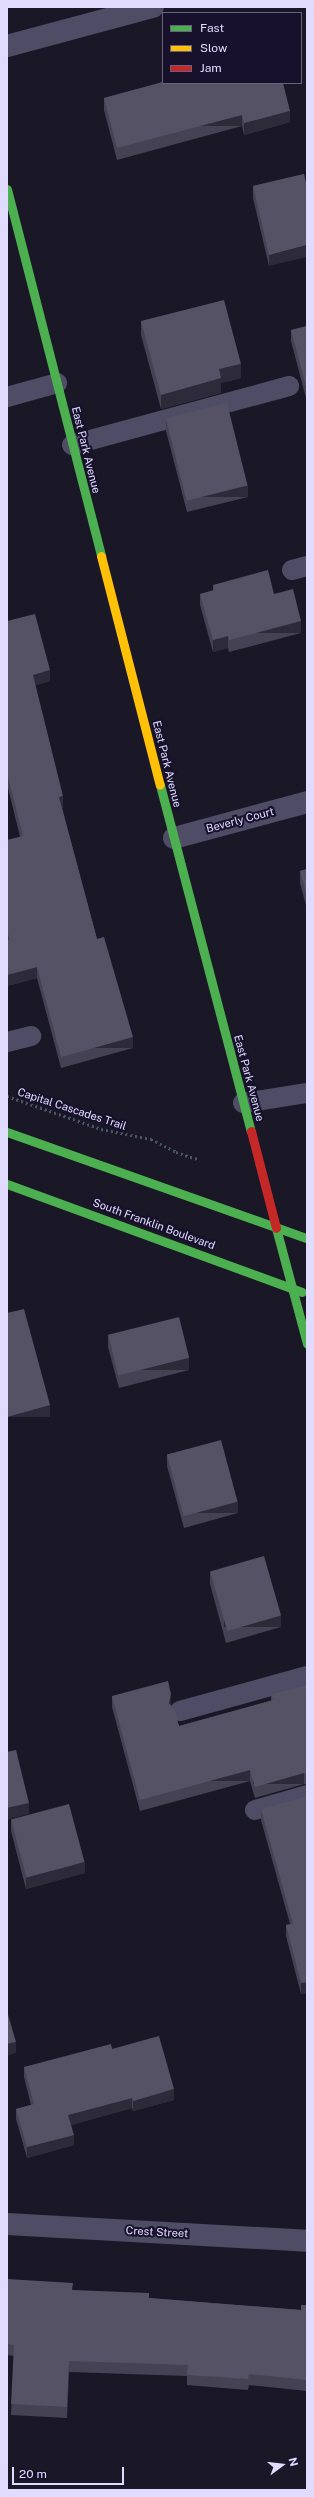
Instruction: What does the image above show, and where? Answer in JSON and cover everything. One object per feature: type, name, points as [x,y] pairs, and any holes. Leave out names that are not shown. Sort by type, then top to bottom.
[{"type":"street","points":[[7,46],[153,7]]},
{"type":"street","name":"East Park Avenue","points":[[7,189],[274,1226],[307,1344]]},
{"type":"street","name":"Beverly Court","points":[[174,838],[307,802]]},
{"type":"street","points":[[7,1132],[307,1238]]},
{"type":"street","name":"South Franklin Boulevard","points":[[7,1184],[307,1293]]},
{"type":"street","name":"Crest Street","points":[[7,2224],[307,2241]]},
{"type":"lane","points":[[7,397],[57,383]]},
{"type":"lane","points":[[72,445],[289,386]]},
{"type":"lane","points":[[7,1042],[31,1036]]},
{"type":"lane","points":[[243,1103],[307,1093]]},
{"type":"lane","points":[[180,1711],[307,1676]]},
{"type":"lane","points":[[255,1810],[307,1795]]},
{"type":"path","name":"Capital Cascades Trail","points":[[7,1096],[102,1129],[151,1139],[176,1152],[200,1160]]},
{"type":"building","points":[[162,82],[162,84],[283,84],[290,111],[244,123],[242,115],[117,148],[104,98]]},
{"type":"building","points":[[304,174],[307,187],[307,245],[269,255],[253,186]]},
{"type":"building","points":[[224,300],[241,364],[219,369],[221,378],[161,395],[141,321]]},
{"type":"building","points":[[307,326],[307,390],[291,330]]},
{"type":"building","points":[[227,403],[248,485],[186,501],[166,418]]},
{"type":"building","points":[[268,570],[274,594],[293,589],[301,621],[229,640],[228,636],[213,640],[200,594],[214,590],[213,585]]},
{"type":"building","points":[[35,614],[50,670],[33,675],[63,796],[59,797],[97,939],[104,937],[133,1037],[61,1057],[37,967],[7,975],[7,941],[10,940],[7,931],[7,840],[23,836],[7,773],[7,621]]},
{"type":"building","points":[[307,869],[307,897],[300,871]]},
{"type":"building","points":[[24,1309],[50,1405],[7,1417],[7,1313]]},
{"type":"building","points":[[179,1317],[189,1358],[118,1375],[108,1335]]},
{"type":"building","points":[[221,1440],[238,1502],[183,1516],[167,1454]]},
{"type":"building","points":[[264,1556],[281,1616],[227,1631],[210,1571]]},
{"type":"building","points":[[168,1681],[171,1694],[169,1703],[175,1710],[179,1726],[273,1700],[271,1694],[307,1685],[307,1774],[304,1773],[255,1787],[250,1770],[140,1800],[112,1696]]},
{"type":"building","points":[[16,1750],[29,1803],[7,1808],[7,1752]]},
{"type":"building","points":[[307,1796],[307,1982],[301,1983],[286,1925],[293,1924],[261,1809]]},
{"type":"building","points":[[69,1804],[85,1862],[27,1877],[11,1820]]},
{"type":"building","points":[[7,2011],[16,2042],[7,2044]]},
{"type":"building","points":[[159,2036],[174,2089],[133,2101],[132,2098],[68,2115],[74,2135],[27,2147],[16,2109],[34,2104],[24,2067],[111,2044],[112,2049]]},
{"type":"building","points":[[7,2279],[73,2283],[72,2290],[149,2293],[149,2298],[301,2310],[301,2305],[307,2305],[307,2380],[249,2374],[248,2379],[187,2375],[188,2365],[69,2361],[67,2407],[11,2404],[14,2345],[7,2344]]},
{"type":"traffic: fast","points":[[7,189],[101,556]]},
{"type":"traffic: fast","points":[[160,785],[251,1131]]},
{"type":"traffic: fast","points":[[7,1132],[307,1238]]},
{"type":"traffic: fast","points":[[7,1184],[302,1292]]},
{"type":"traffic: fast","points":[[276,1228],[307,1344]]},
{"type":"traffic: slow","points":[[101,556],[160,785]]},
{"type":"traffic: jam","points":[[251,1131],[276,1228]]}]
